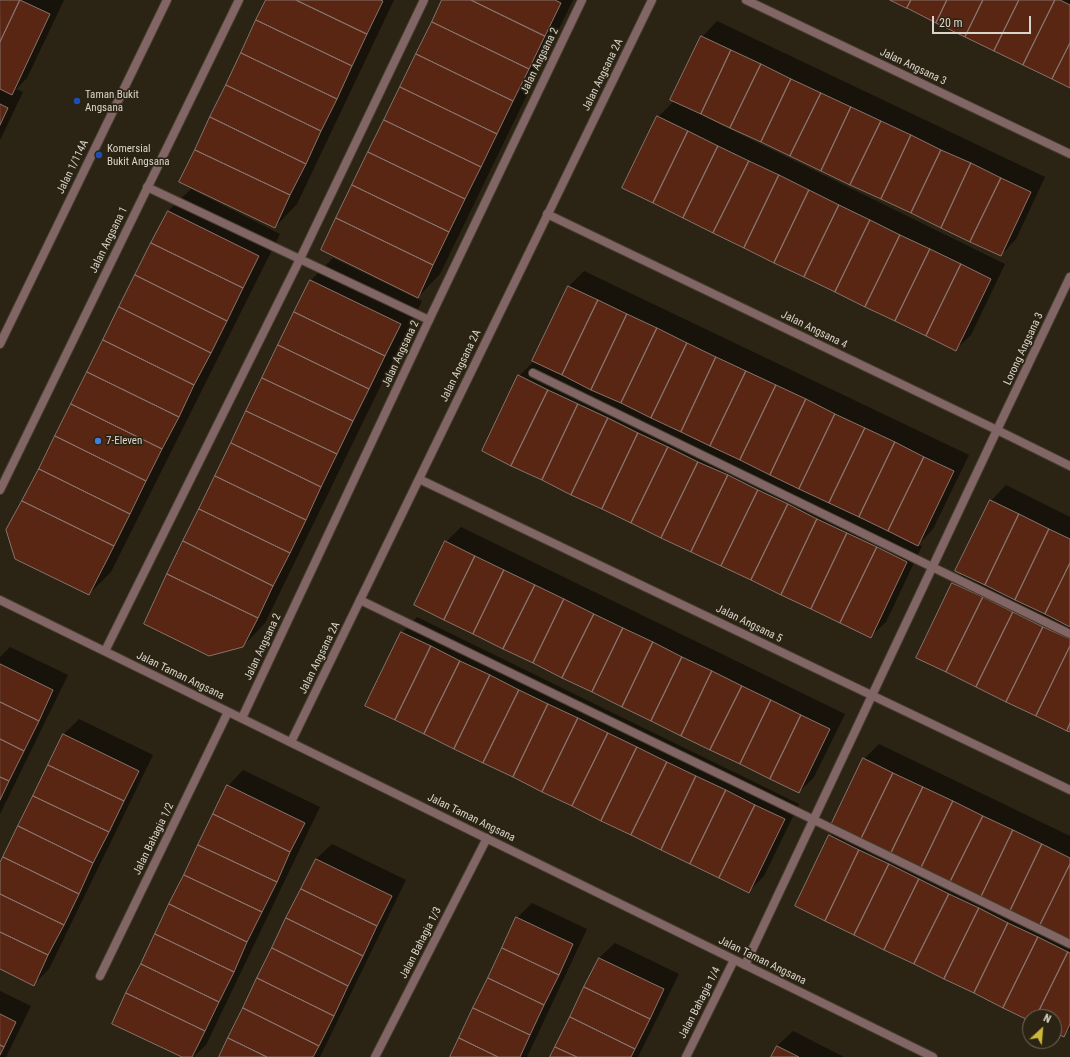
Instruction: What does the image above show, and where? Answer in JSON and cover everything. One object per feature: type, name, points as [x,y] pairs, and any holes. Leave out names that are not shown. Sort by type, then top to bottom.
[{"type":"street","name":"Jalan 1/114A","points":[[0,344],[167,0]]},
{"type":"street","name":"Jalan Angsana 1","points":[[0,490],[239,0]]},
{"type":"street","points":[[105,651],[300,259],[424,0]]},
{"type":"street","name":"Jalan Angsana 2","points":[[242,718],[429,320],[582,0]]},
{"type":"street","name":"Jalan Angsana 2A","points":[[291,742],[652,0]]},
{"type":"street","name":"Jalan Angsana 3","points":[[746,0],[1070,154]]},
{"type":"street","points":[[147,188],[429,320]]},
{"type":"street","name":"Jalan Angsana 4","points":[[547,214],[1070,466]]},
{"type":"street","name":"Lorong Angsana 3","points":[[745,965],[1070,277]]},
{"type":"street","points":[[533,373],[1070,634]]},
{"type":"street","name":"Jalan Angsana 5","points":[[419,479],[1070,790]]},
{"type":"street","name":"Jalan Taman Angsana","points":[[0,600],[933,1057]]},
{"type":"street","points":[[360,600],[1070,944]]},
{"type":"street","name":"Jalan Bahagia 1/2","points":[[100,976],[228,712]]},
{"type":"street","name":"Jalan Bahagia 1/3","points":[[375,1057],[487,838]]},
{"type":"street","name":"Jalan Bahagia 1/4","points":[[686,1057],[734,960]]},
{"type":"building","points":[[0,0],[20,0],[0,42]]},
{"type":"building","points":[[20,0],[50,14],[12,95],[0,89],[0,42]]},
{"type":"building","points":[[266,0],[296,0],[367,34],[352,66],[256,20]]},
{"type":"building","points":[[296,0],[380,0],[383,1],[367,34]]},
{"type":"building","points":[[442,0],[471,0],[545,36],[529,69],[432,22]]},
{"type":"building","points":[[471,0],[555,0],[561,3],[545,36]]},
{"type":"building","points":[[890,0],[911,0],[907,8]]},
{"type":"building","points":[[911,0],[947,0],[936,23],[907,8]]},
{"type":"building","points":[[947,0],[983,0],[965,37],[936,23]]},
{"type":"building","points":[[983,0],[1019,0],[994,51],[965,37]]},
{"type":"building","points":[[1019,0],[1055,0],[1023,65],[994,51]]},
{"type":"building","points":[[1055,0],[1060,0],[1070,5],[1070,43],[1052,79],[1023,65]]},
{"type":"building","points":[[256,20],[352,66],[337,99],[241,53]]},
{"type":"building","points":[[432,22],[529,69],[513,101],[416,54]]},
{"type":"building","points":[[701,36],[731,50],[701,114],[670,100]]},
{"type":"building","points":[[1070,43],[1070,88],[1052,79]]},
{"type":"building","points":[[731,50],[761,64],[730,128],[701,114]]},
{"type":"building","points":[[241,53],[337,99],[321,131],[226,85]]},
{"type":"building","points":[[416,54],[513,101],[497,134],[400,87]]},
{"type":"building","points":[[761,64],[791,79],[761,142],[730,128]]},
{"type":"building","points":[[791,79],[821,93],[790,156],[761,142]]},
{"type":"building","points":[[226,85],[321,131],[306,164],[210,117]]},
{"type":"building","points":[[400,87],[497,134],[481,167],[384,120]]},
{"type":"building","points":[[821,93],[851,107],[821,171],[790,156]]},
{"type":"building","points":[[0,104],[8,108],[0,125]]},
{"type":"building","points":[[851,107],[881,121],[850,185],[821,171]]},
{"type":"building","points":[[657,116],[688,131],[653,203],[622,188]]},
{"type":"building","points":[[210,117],[306,164],[290,195],[195,150]]},
{"type":"building","points":[[384,120],[481,167],[465,199],[368,152]]},
{"type":"building","points":[[881,121],[911,135],[881,199],[850,185]]},
{"type":"building","points":[[688,131],[718,146],[683,218],[653,203]]},
{"type":"building","points":[[911,135],[941,150],[911,213],[881,199]]},
{"type":"building","points":[[718,146],[749,161],[713,233],[683,218]]},
{"type":"building","points":[[195,150],[290,195],[275,228],[179,182]]},
{"type":"building","points":[[941,150],[971,163],[941,228],[911,213]]},
{"type":"building","points":[[368,152],[465,199],[449,232],[352,185]]},
{"type":"building","points":[[749,161],[779,175],[744,248],[713,233]]},
{"type":"building","points":[[971,163],[1001,178],[970,242],[941,228]]},
{"type":"building","points":[[779,175],[809,190],[774,263],[744,248]]},
{"type":"building","points":[[1001,178],[1031,192],[1001,256],[970,242]]},
{"type":"building","points":[[352,185],[449,232],[433,265],[336,218]]},
{"type":"building","points":[[809,190],[839,205],[804,277],[774,263]]},
{"type":"building","points":[[839,205],[870,220],[835,292],[804,277]]},
{"type":"building","points":[[168,211],[259,256],[243,288],[151,243]]},
{"type":"building","points":[[336,218],[433,265],[418,298],[321,250]]},
{"type":"building","points":[[870,220],[900,235],[865,307],[835,292]]},
{"type":"building","points":[[900,235],[930,249],[895,321],[865,307]]},
{"type":"building","points":[[151,243],[243,288],[227,321],[135,275]]},
{"type":"building","points":[[930,249],[961,264],[926,336],[895,321]]},
{"type":"building","points":[[961,264],[991,279],[956,351],[926,336]]},
{"type":"building","points":[[135,275],[227,321],[211,353],[119,307]]},
{"type":"building","points":[[310,280],[401,324],[385,356],[294,312]]},
{"type":"building","points":[[568,286],[598,300],[562,375],[532,361]]},
{"type":"building","points":[[598,300],[627,314],[591,390],[562,375]]},
{"type":"building","points":[[119,307],[211,353],[194,385],[103,340]]},
{"type":"building","points":[[294,312],[385,356],[369,389],[278,345]]},
{"type":"building","points":[[627,314],[657,328],[621,403],[591,390]]},
{"type":"building","points":[[657,328],[687,343],[651,418],[621,403]]},
{"type":"building","points":[[103,340],[194,385],[179,417],[87,372]]},
{"type":"building","points":[[687,343],[716,357],[681,432],[651,418]]},
{"type":"building","points":[[278,345],[369,389],[353,421],[262,378]]},
{"type":"building","points":[[716,357],[746,371],[710,446],[681,432]]},
{"type":"building","points":[[746,371],[776,385],[740,460],[710,446]]},
{"type":"building","points":[[87,372],[179,417],[162,449],[71,404]]},
{"type":"building","points":[[518,375],[548,390],[511,466],[482,451]]},
{"type":"building","points":[[262,378],[353,421],[337,454],[246,411]]},
{"type":"building","points":[[776,385],[806,399],[770,475],[740,460]]},
{"type":"building","points":[[548,390],[578,404],[542,480],[511,466]]},
{"type":"building","points":[[806,399],[835,414],[799,489],[770,475]]},
{"type":"building","points":[[71,404],[162,449],[146,481],[55,436]]},
{"type":"building","points":[[578,404],[608,418],[571,495],[542,480]]},
{"type":"building","points":[[246,411],[337,454],[321,487],[231,443]]},
{"type":"building","points":[[835,414],[865,428],[829,503],[799,489]]},
{"type":"building","points":[[608,418],[638,433],[602,509],[571,495]]},
{"type":"building","points":[[865,428],[895,442],[859,517],[829,503]]},
{"type":"building","points":[[638,433],[668,447],[631,523],[602,509]]},
{"type":"building","points":[[55,436],[146,481],[130,514],[39,469]]},
{"type":"building","points":[[895,442],[924,457],[888,531],[859,517]]},
{"type":"building","points":[[231,443],[321,487],[306,520],[215,476]]},
{"type":"building","points":[[668,447],[698,462],[661,538],[631,523]]},
{"type":"building","points":[[924,457],[954,471],[918,546],[888,531]]},
{"type":"building","points":[[698,462],[728,475],[691,552],[661,538]]},
{"type":"building","points":[[39,469],[130,514],[114,546],[22,501]]},
{"type":"building","points":[[728,475],[758,490],[721,566],[691,552]]},
{"type":"building","points":[[215,476],[306,520],[290,553],[199,509]]},
{"type":"building","points":[[758,490],[788,504],[751,580],[721,566]]},
{"type":"building","points":[[990,500],[1019,514],[985,585],[955,571]]},
{"type":"building","points":[[22,501],[114,546],[89,595],[15,559],[6,530]]},
{"type":"building","points":[[788,504],[817,519],[781,595],[751,580]]},
{"type":"building","points":[[199,509],[290,553],[273,586],[183,541]]},
{"type":"building","points":[[1019,514],[1049,529],[1015,600],[985,585]]},
{"type":"building","points":[[817,519],[847,533],[811,609],[781,595]]},
{"type":"building","points":[[1049,529],[1070,539],[1070,563],[1045,614],[1015,600]]},
{"type":"building","points":[[847,533],[877,547],[840,623],[811,609]]},
{"type":"building","points":[[183,541],[273,586],[258,618],[167,574]]},
{"type":"building","points":[[445,541],[475,556],[444,620],[414,605]]},
{"type":"building","points":[[877,547],[907,562],[871,638],[840,623]]},
{"type":"building","points":[[475,556],[504,570],[473,634],[444,620]]},
{"type":"building","points":[[1070,563],[1070,627],[1045,614]]},
{"type":"building","points":[[504,570],[535,585],[503,649],[473,634]]},
{"type":"building","points":[[167,574],[258,618],[243,647],[209,656],[144,624]]},
{"type":"building","points":[[952,583],[983,597],[946,672],[916,658]]},
{"type":"building","points":[[535,585],[564,599],[533,663],[503,649]]},
{"type":"building","points":[[983,597],[1013,612],[976,687],[946,672]]},
{"type":"building","points":[[564,599],[594,614],[562,678],[533,663]]},
{"type":"building","points":[[1013,612],[1043,627],[1006,702],[976,687]]},
{"type":"building","points":[[594,614],[623,628],[592,692],[562,678]]},
{"type":"building","points":[[1043,627],[1070,639],[1070,646],[1036,716],[1006,702]]},
{"type":"building","points":[[623,628],[653,642],[622,707],[592,692]]},
{"type":"building","points":[[401,632],[431,646],[395,720],[365,706]]},
{"type":"building","points":[[653,642],[682,657],[651,721],[622,707]]},
{"type":"building","points":[[431,646],[460,661],[424,734],[395,720]]},
{"type":"building","points":[[1070,646],[1070,723],[1067,731],[1036,716]]},
{"type":"building","points":[[682,657],[712,671],[681,736],[651,721]]},
{"type":"building","points":[[460,661],[490,675],[454,749],[424,734]]},
{"type":"building","points":[[0,664],[53,690],[39,721],[0,702]]},
{"type":"building","points":[[712,671],[742,686],[710,750],[681,736]]},
{"type":"building","points":[[490,675],[519,690],[483,763],[454,749]]},
{"type":"building","points":[[742,686],[771,700],[740,764],[710,750]]},
{"type":"building","points":[[519,690],[548,704],[513,777],[483,763]]},
{"type":"building","points":[[771,700],[801,715],[770,779],[740,764]]},
{"type":"building","points":[[0,702],[39,721],[24,751],[0,739]]},
{"type":"building","points":[[548,704],[578,718],[542,792],[513,777]]},
{"type":"building","points":[[801,715],[830,729],[799,793],[770,779]]},
{"type":"building","points":[[578,718],[608,733],[572,806],[542,792]]},
{"type":"building","points":[[1070,723],[1070,732],[1067,731]]},
{"type":"building","points":[[608,733],[637,747],[601,821],[572,806]]},
{"type":"building","points":[[63,734],[139,771],[124,801],[48,765]]},
{"type":"building","points":[[0,739],[24,751],[9,781],[0,777]]},
{"type":"building","points":[[637,747],[667,762],[631,835],[601,821]]},
{"type":"building","points":[[863,758],[893,773],[861,839],[831,825]]},
{"type":"building","points":[[667,762],[696,776],[661,850],[631,835]]},
{"type":"building","points":[[48,765],[124,801],[109,832],[33,796]]},
{"type":"building","points":[[893,773],[923,787],[891,853],[861,839]]},
{"type":"building","points":[[696,776],[726,790],[690,864],[661,850]]},
{"type":"building","points":[[0,777],[9,781],[0,800]]},
{"type":"building","points":[[227,785],[305,823],[290,852],[213,814]]},
{"type":"building","points":[[923,787],[953,801],[921,868],[891,853]]},
{"type":"building","points":[[726,790],[755,805],[719,878],[690,864]]},
{"type":"building","points":[[33,796],[109,832],[93,863],[18,826]]},
{"type":"building","points":[[953,801],[983,816],[950,882],[921,868]]},
{"type":"building","points":[[755,805],[785,819],[749,893],[719,878]]},
{"type":"building","points":[[213,814],[290,852],[277,882],[198,845]]},
{"type":"building","points":[[983,816],[1013,830],[981,897],[950,882]]},
{"type":"building","points":[[18,826],[93,863],[79,894],[3,857]]},
{"type":"building","points":[[1013,830],[1042,844],[1010,911],[981,897]]},
{"type":"building","points":[[829,835],[859,850],[825,921],[795,906]]},
{"type":"building","points":[[1042,844],[1070,858],[1070,864],[1040,925],[1010,911]]},
{"type":"building","points":[[198,845],[277,882],[262,912],[184,875]]},
{"type":"building","points":[[859,850],[889,864],[854,935],[825,921]]},
{"type":"building","points":[[3,857],[79,894],[64,925],[0,894],[0,863]]},
{"type":"building","points":[[316,859],[392,896],[377,926],[301,889]]},
{"type":"building","points":[[889,864],[919,879],[884,950],[854,935]]},
{"type":"building","points":[[1070,864],[1070,940],[1040,925]]},
{"type":"building","points":[[184,875],[262,912],[247,942],[169,904]]},
{"type":"building","points":[[919,879],[949,894],[914,964],[884,950]]},
{"type":"building","points":[[301,889],[377,926],[363,956],[286,918]]},
{"type":"building","points":[[0,894],[64,925],[48,955],[0,932]]},
{"type":"building","points":[[949,894],[979,908],[944,979],[914,964]]},
{"type":"building","points":[[169,904],[247,942],[234,972],[155,934]]},
{"type":"building","points":[[979,908],[1008,923],[974,993],[944,979]]},
{"type":"building","points":[[516,917],[573,944],[559,975],[502,948]]},
{"type":"building","points":[[286,918],[363,956],[348,986],[272,948]]},
{"type":"building","points":[[1008,923],[1038,937],[1003,1008],[974,993]]},
{"type":"building","points":[[0,932],[48,955],[34,986],[0,969]]},
{"type":"building","points":[[155,934],[234,972],[219,1002],[141,964]]},
{"type":"building","points":[[1038,937],[1068,952],[1040,1009],[1022,1009],[1022,1017],[1003,1008]]},
{"type":"building","points":[[272,948],[348,986],[334,1016],[257,978]]},
{"type":"building","points":[[502,948],[559,975],[544,1005],[488,978]]},
{"type":"building","points":[[1068,952],[1070,953],[1070,1024],[1064,1037],[1062,1036],[1062,1009],[1040,1009]]},
{"type":"building","points":[[599,958],[664,989],[650,1019],[584,987]]},
{"type":"building","points":[[141,964],[219,1002],[205,1031],[126,993]]},
{"type":"building","points":[[257,978],[334,1016],[319,1046],[243,1008]]},
{"type":"building","points":[[488,978],[544,1005],[530,1035],[473,1008]]},
{"type":"building","points":[[584,987],[650,1019],[635,1049],[570,1017]]},
{"type":"building","points":[[126,993],[205,1031],[192,1057],[182,1057],[112,1024]]},
{"type":"building","points":[[243,1008],[319,1046],[313,1057],[267,1057],[228,1038]]},
{"type":"building","points":[[473,1008],[530,1035],[520,1057],[498,1057],[459,1038]]},
{"type":"building","points":[[0,1014],[16,1022],[4,1047],[0,1045]]},
{"type":"building","points":[[570,1017],[635,1049],[631,1057],[577,1057],[555,1047]]},
{"type":"building","points":[[228,1038],[267,1057],[219,1057]]},
{"type":"building","points":[[459,1038],[498,1057],[450,1057]]},
{"type":"building","points":[[0,1045],[4,1047],[0,1055]]},
{"type":"building","points":[[777,1046],[799,1057],[771,1057]]},
{"type":"building","points":[[555,1047],[577,1057],[550,1057]]},
{"type":"place","name":"Taman Bukit Angsana","points":[[77,101]]},
{"type":"place","name":"Komersial Bukit Angsana","points":[[99,155]]},
{"type":"place","name":"7-Eleven","points":[[98,441]]}]
